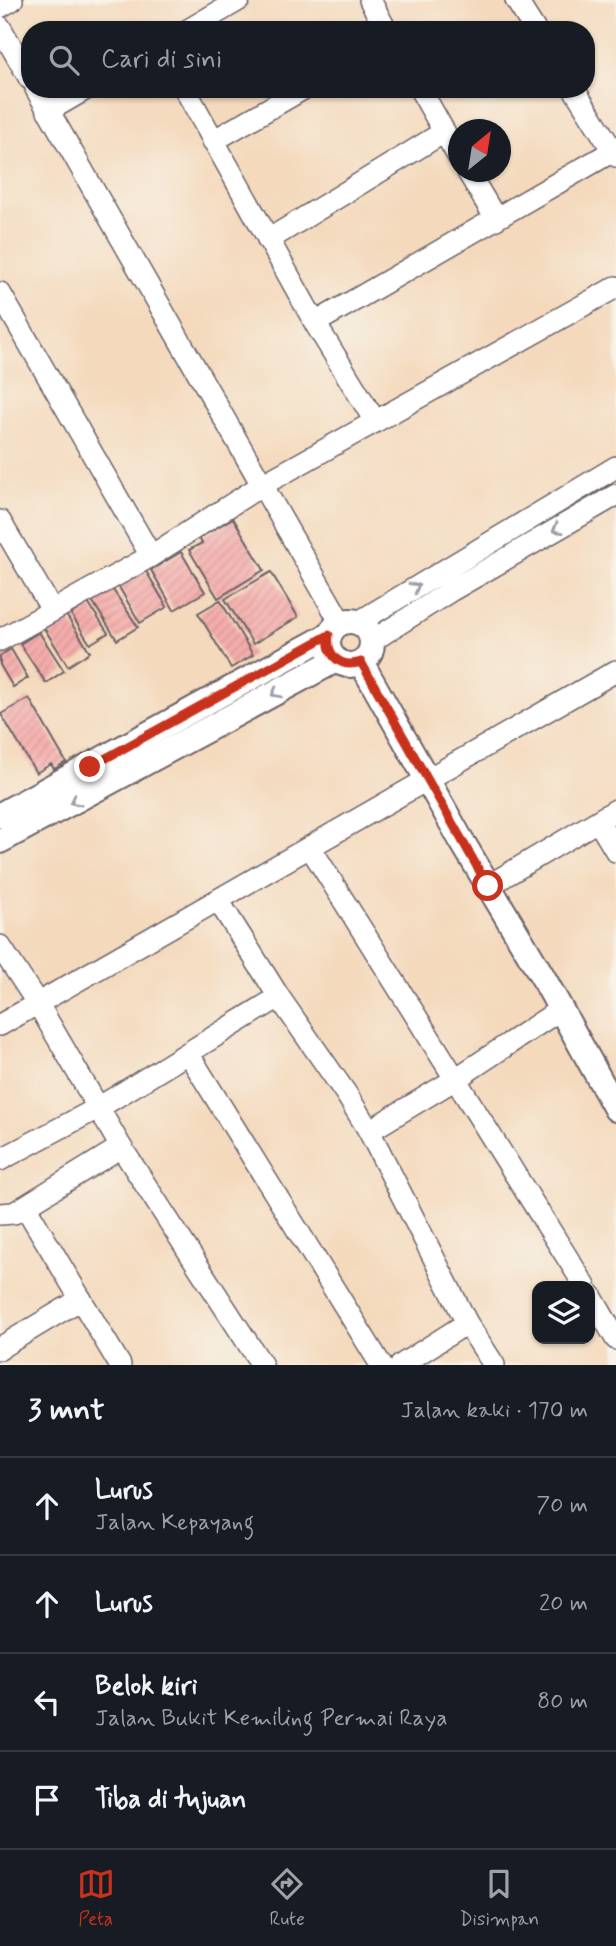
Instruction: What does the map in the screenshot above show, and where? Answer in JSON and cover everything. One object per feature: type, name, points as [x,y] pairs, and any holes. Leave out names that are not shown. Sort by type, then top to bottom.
[{"type":"street","points":[[0,7],[12,0]]},
{"type":"street","points":[[203,21],[239,0]]},
{"type":"street","points":[[370,0],[381,21]]},
{"type":"street","points":[[516,0],[529,21]]},
{"type":"street","points":[[0,27],[21,63]]},
{"type":"street","points":[[41,98],[352,637],[428,780],[616,1109]]},
{"type":"street","points":[[48,111],[70,98]]},
{"type":"street","points":[[190,98],[315,323],[375,421]]},
{"type":"street","points":[[213,141],[287,98]]},
{"type":"street","points":[[425,98],[448,139]]},
{"type":"street","points":[[315,323],[615,153],[580,98]]},
{"type":"street","points":[[268,240],[444,132]]},
{"type":"street","points":[[474,182],[496,219]]},
{"type":"street","points":[[0,640],[151,556],[262,485],[616,287]]},
{"type":"street","points":[[0,293],[151,556]]},
{"type":"street","points":[[352,637],[616,467]]},
{"type":"street","points":[[0,816],[352,637],[452,590],[616,495]]},
{"type":"street","points":[[0,521],[52,610]]},
{"type":"street","points":[[0,841],[336,660],[353,665],[352,637]]},
{"type":"street","points":[[0,1026],[616,671]]},
{"type":"street","points":[[488,886],[607,815],[616,851]]},
{"type":"street","points":[[310,847],[582,1281]]},
{"type":"street","points":[[218,900],[369,1131],[467,1323],[494,1365]]},
{"type":"street","points":[[0,946],[121,1147],[262,1365]]},
{"type":"street","points":[[0,1160],[98,1108],[279,997]]},
{"type":"street","points":[[369,1131],[454,1080],[561,1009]]},
{"type":"street","points":[[188,1053],[381,1365]]},
{"type":"street","points":[[0,1214],[14,1213],[121,1147]]},
{"type":"street","points":[[25,1206],[120,1365]]},
{"type":"street","points":[[0,1349],[81,1299]]},
{"type":"street","points":[[595,1303],[616,1339]]},
{"type":"street","points":[[401,1365],[467,1323]]},
{"type":"building","points":[[233,518],[264,570],[218,598],[189,550],[202,543],[199,538]]},
{"type":"building","points":[[181,552],[205,592],[174,610],[151,570]]},
{"type":"building","points":[[143,566],[167,607],[140,623],[116,582]]},
{"type":"building","points":[[271,572],[298,617],[253,644],[225,599]]},
{"type":"building","points":[[111,587],[138,627],[117,640],[91,599]]},
{"type":"building","points":[[220,600],[253,655],[231,668],[198,613]]},
{"type":"building","points":[[88,603],[108,633],[90,644],[71,614]]},
{"type":"building","points":[[66,615],[90,652],[68,666],[44,628]]},
{"type":"building","points":[[39,632],[64,671],[46,683],[20,644]]},
{"type":"building","points":[[11,649],[28,678],[13,687],[0,665],[0,656]]},
{"type":"building","points":[[29,698],[66,762],[54,769],[51,764],[36,773],[1,714]]},
{"type":"route","points":[[90,767],[329,635],[330,653],[336,660],[353,665],[361,662],[488,886]]}]
